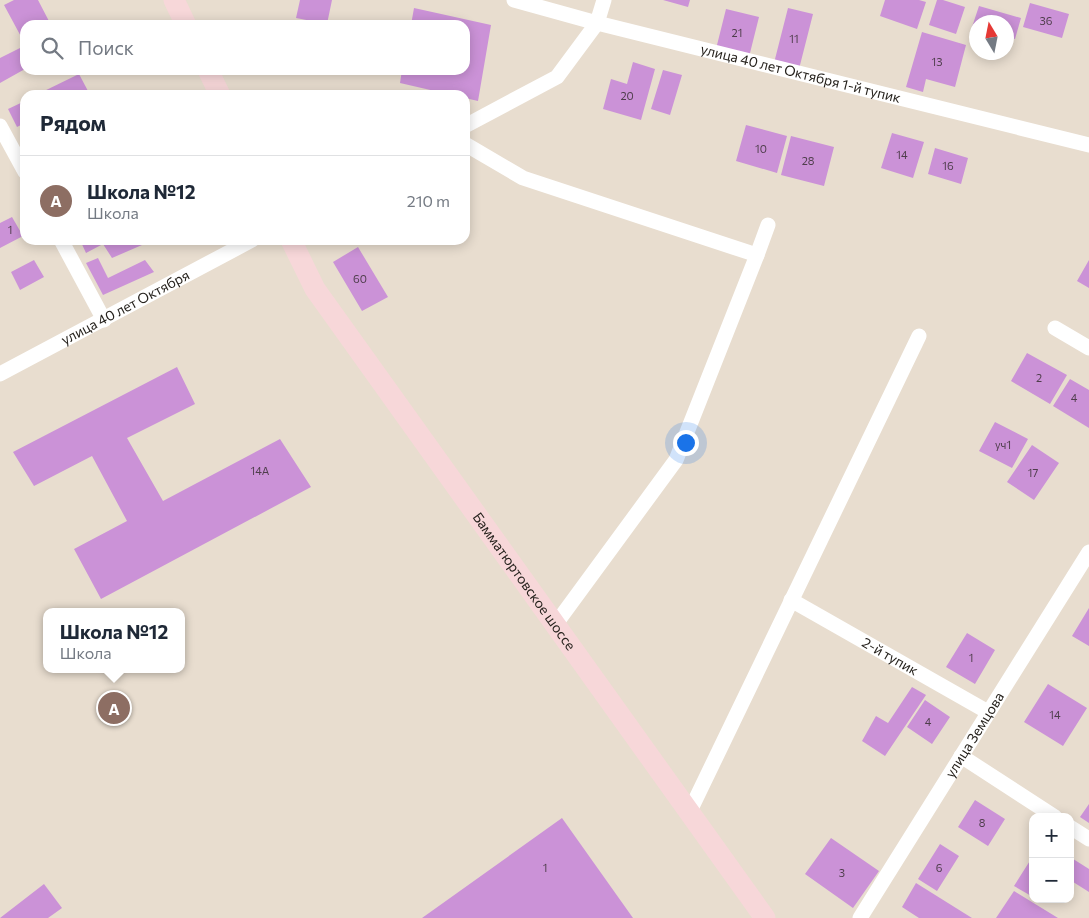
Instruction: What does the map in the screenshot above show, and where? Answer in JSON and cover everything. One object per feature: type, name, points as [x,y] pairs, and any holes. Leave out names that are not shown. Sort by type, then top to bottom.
[{"type":"street","points":[[174,0],[184,20]]},
{"type":"street","name":"улица 40 лет Октября 1-й тупик","points":[[514,0],[597,23],[1089,145]]},
{"type":"street","points":[[470,123],[557,77],[597,23],[604,0]]},
{"type":"street","points":[[210,75],[218,90]]},
{"type":"street","points":[[0,126],[20,163]]},
{"type":"street","points":[[470,147],[523,178],[758,255]]},
{"type":"street","points":[[555,625],[676,460],[758,255],[768,225]]},
{"type":"street","points":[[64,245],[104,320]]},
{"type":"street","name":"улица 40 лет Октября","points":[[0,374],[243,245]]},
{"type":"street","name":"Бамматюртовское шоссе","points":[[293,245],[315,289],[765,918]]},
{"type":"street","points":[[1055,328],[1089,348]]},
{"type":"street","points":[[689,813],[919,336]]},
{"type":"street","name":"улица Земцова","points":[[860,918],[1089,552]]},
{"type":"street","name":"2-й тупик","points":[[792,600],[988,712]]},
{"type":"street","points":[[961,756],[1049,813]]},
{"type":"street","points":[[1074,830],[1089,839]]},
{"type":"building","points":[[14,0],[38,0],[48,20],[20,20],[20,35],[4,5]]},
{"type":"building","points":[[300,0],[332,0],[328,20],[296,18]]},
{"type":"building","points":[[663,0],[690,0],[688,7]]},
{"type":"building","points":[[885,0],[919,0],[926,2],[917,29],[880,16]]},
{"type":"building","points":[[937,0],[965,7],[956,34],[929,25]]},
{"type":"building","points":[[1030,3],[1069,14],[1062,38],[1023,27]]},
{"type":"building","points":[[979,6],[1010,15],[976,15]]},
{"type":"building","points":[[414,8],[468,20],[412,20]]},
{"type":"building","points":[[788,8],[813,14],[799,69],[774,63]]},
{"type":"building","points":[[726,9],[759,17],[749,57],[716,49]]},
{"type":"building","points":[[1014,16],[1021,18],[1014,39]]},
{"type":"building","points":[[470,20],[491,25],[478,101],[470,99],[470,90],[430,90],[400,83],[401,75],[470,75]]},
{"type":"building","points":[[922,32],[966,45],[955,87],[926,79],[923,92],[906,87]]},
{"type":"building","points":[[20,48],[20,72],[0,83],[0,58]]},
{"type":"building","points":[[633,62],[655,69],[641,120],[603,109],[611,79],[627,84]]},
{"type":"building","points":[[663,70],[682,75],[670,115],[651,109]]},
{"type":"building","points":[[80,75],[87,90],[46,90]]},
{"type":"building","points":[[20,103],[20,126],[17,127],[8,109]]},
{"type":"building","points":[[746,125],[787,136],[777,173],[736,161]]},
{"type":"building","points":[[892,133],[924,142],[913,178],[881,168]]},
{"type":"building","points":[[791,136],[834,147],[824,186],[781,175]]},
{"type":"building","points":[[935,148],[968,158],[961,184],[928,174]]},
{"type":"building","points":[[12,217],[20,231],[20,238],[0,248],[0,223]]},
{"type":"building","points":[[82,245],[101,245],[86,253]]},
{"type":"building","points":[[104,245],[142,245],[112,258]]},
{"type":"building","points":[[358,247],[388,297],[362,311],[333,262]]},
{"type":"building","points":[[98,258],[108,278],[145,260],[154,272],[103,295],[86,263]]},
{"type":"building","points":[[34,260],[44,277],[20,290],[11,272]]},
{"type":"building","points":[[1089,260],[1089,288],[1077,281]]},
{"type":"building","points":[[1027,353],[1067,375],[1050,404],[1011,381]]},
{"type":"building","points":[[177,367],[195,404],[127,438],[163,501],[280,439],[311,487],[101,599],[74,549],[127,521],[92,456],[34,486],[13,452]]},
{"type":"building","points":[[1070,379],[1089,390],[1089,428],[1053,406]]},
{"type":"building","points":[[995,422],[1028,439],[1012,468],[979,451]]},
{"type":"building","points":[[1032,445],[1059,463],[1034,500],[1007,482]]},
{"type":"building","points":[[1089,608],[1089,646],[1072,636]]},
{"type":"building","points":[[967,633],[995,650],[975,684],[946,667]]},
{"type":"building","points":[[1048,684],[1087,708],[1063,746],[1024,722]]},
{"type":"building","points":[[912,687],[926,695],[885,756],[862,741],[876,716],[888,723]]},
{"type":"building","points":[[925,700],[950,717],[932,744],[907,727]]},
{"type":"building","points":[[975,800],[1005,819],[988,846],[958,827]]},
{"type":"building","points":[[1089,804],[1089,823],[1080,817]]},
{"type":"building","points":[[562,818],[633,918],[422,918]]},
{"type":"building","points":[[831,838],[879,871],[853,908],[805,874]]},
{"type":"building","points":[[940,844],[959,856],[937,891],[918,879]]},
{"type":"building","points":[[1074,860],[1089,869],[1089,892],[1074,883]]},
{"type":"building","points":[[1029,862],[1029,895],[1014,886]]},
{"type":"building","points":[[916,883],[972,918],[919,918],[902,907]]},
{"type":"building","points":[[44,884],[62,908],[48,918],[0,918]]},
{"type":"building","points":[[1014,891],[1029,900],[1029,903],[1034,903],[1058,918],[996,918]]},
{"type":"place","name":"Школа №12","points":[[114,708]]}]
